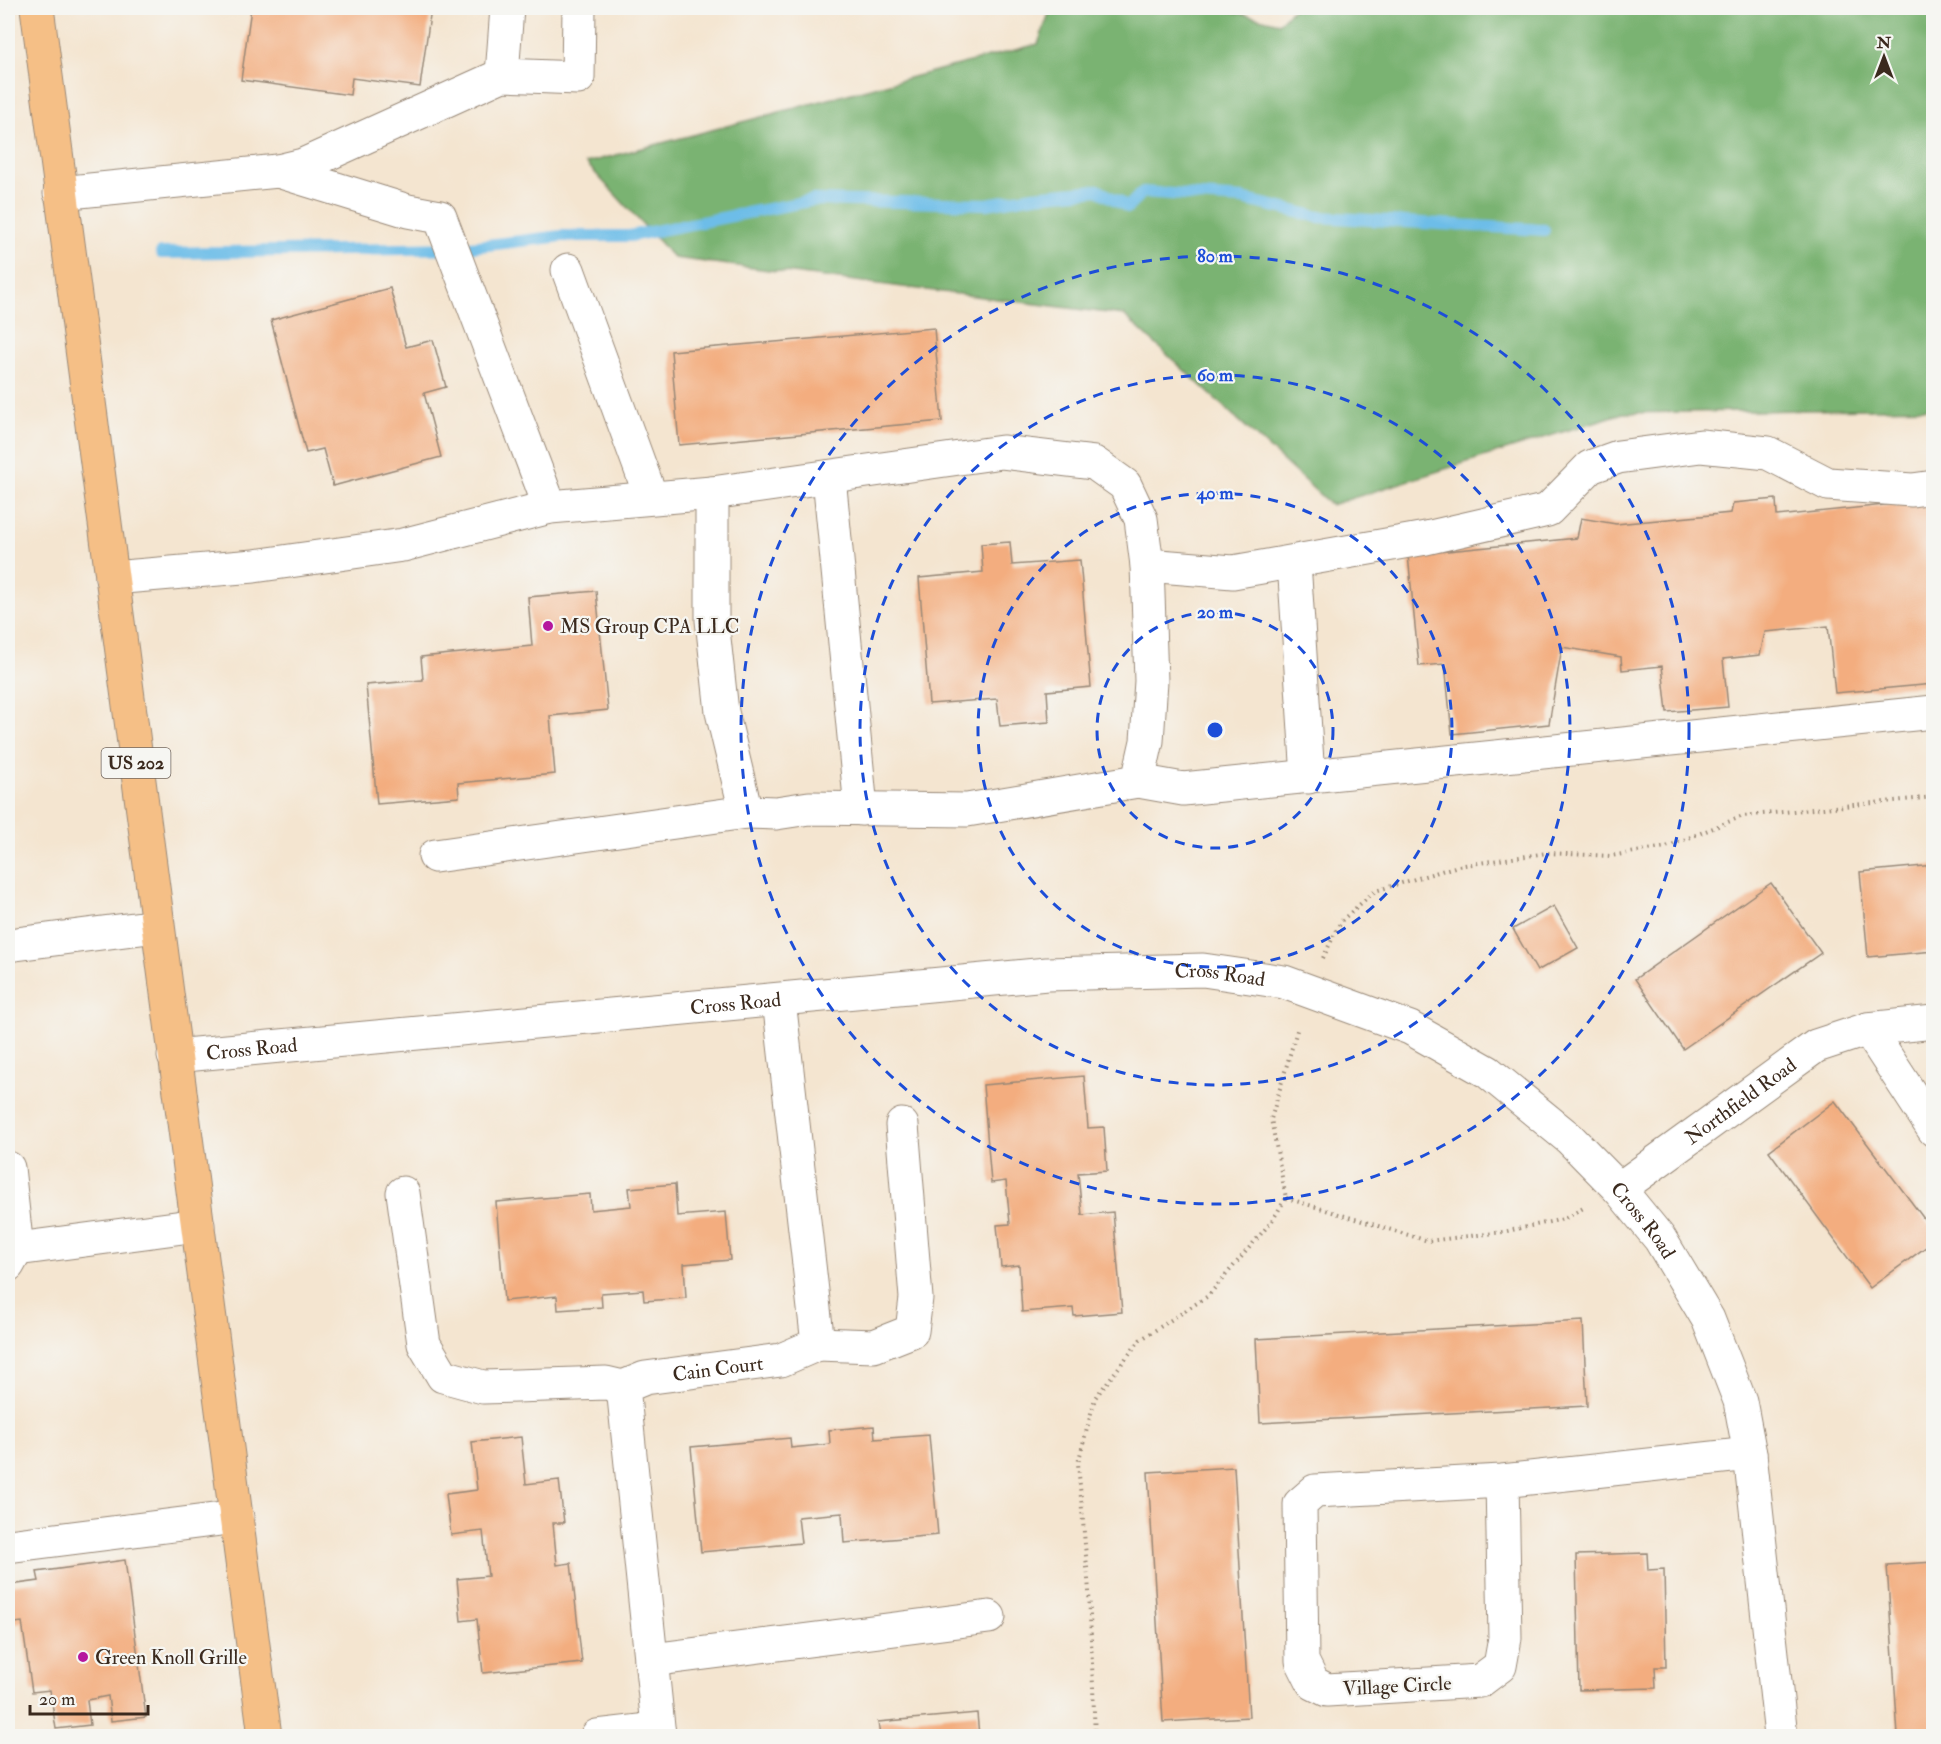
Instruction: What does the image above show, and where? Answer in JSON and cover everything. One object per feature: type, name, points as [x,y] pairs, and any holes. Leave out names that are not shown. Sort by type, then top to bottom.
[{"type":"highway","name":"US 202","points":[[37,8],[265,1737]]},
{"type":"street","points":[[502,75],[507,8]]},
{"type":"street","points":[[60,193],[278,171],[303,165],[502,75],[578,78],[579,8]]},
{"type":"street","points":[[278,171],[408,211],[440,217],[550,507]]},
{"type":"street","points":[[568,270],[651,497]]},
{"type":"street","points":[[1147,565],[1233,572],[1426,537],[1548,510],[1590,467],[1618,457],[1701,446],[1768,453],[1828,484],[1912,489],[1934,487]]},
{"type":"street","points":[[112,578],[254,566],[403,545],[550,507],[651,497],[712,494],[1002,452],[1094,463],[1125,485],[1141,519],[1147,565],[1151,681],[1147,741],[1138,781]]},
{"type":"street","points":[[829,477],[861,809]]},
{"type":"street","points":[[712,494],[712,620],[722,712],[746,812]]},
{"type":"street","points":[[1294,562],[1308,777]]},
{"type":"street","points":[[435,856],[746,812],[861,809],[967,810],[1138,781],[1183,789],[1934,712]]},
{"type":"street","points":[[8,945],[157,926]]},
{"type":"street","name":"Cross Road","points":[[174,1056],[1047,974],[1203,970],[1284,982],[1410,1028],[1488,1071],[1570,1139],[1619,1189],[1660,1239],[1708,1319],[1740,1401],[1750,1454],[1781,1737]]},
{"type":"street","points":[[779,1000],[818,1344],[874,1346],[912,1331],[916,1298],[902,1125]]},
{"type":"street","name":"Northfield Road","points":[[1619,1189],[1816,1046],[1868,1029],[1934,1022]]},
{"type":"street","points":[[1868,1029],[1934,1130]]},
{"type":"street","points":[[8,1168],[12,1257],[198,1225]]},
{"type":"street","points":[[403,1193],[424,1344],[443,1376],[483,1387],[606,1383],[623,1387],[659,1733],[597,1737]]},
{"type":"street","name":"Cain Court","points":[[623,1387],[645,1378],[782,1360],[818,1344]]},
{"type":"street","name":"Village Circle","points":[[1502,1480],[1505,1638],[1500,1666],[1480,1681],[1327,1690],[1313,1683],[1302,1661],[1300,1504],[1315,1491],[1502,1480],[1750,1454]]},
{"type":"street","points":[[8,1546],[237,1517]]},
{"type":"street","points":[[651,1660],[989,1617]]},
{"type":"path","points":[[1095,1737],[1089,1591],[1078,1463],[1095,1398],[1140,1340],[1208,1296],[1272,1221],[1286,1198],[1271,1119],[1308,991],[1341,921],[1375,891],[1458,866],[1547,853],[1611,856],[1666,847],[1743,816],[1934,797]]},
{"type":"path","points":[[1286,1198],[1428,1241],[1503,1232],[1564,1219],[1619,1189]]},
{"type":"green space","points":[[1051,8],[1219,8],[1279,23],[1294,8],[1933,8],[1933,408],[1623,413],[1331,505],[1124,315],[674,258],[586,163],[1038,44]]},
{"type":"building","points":[[251,8],[431,8],[420,87],[352,78],[350,95],[241,80]]},
{"type":"building","points":[[390,288],[406,347],[433,340],[446,387],[424,393],[441,457],[333,486],[323,449],[306,453],[271,320]]},
{"type":"building","points":[[934,328],[942,421],[679,445],[671,351]]},
{"type":"building","points":[[1776,499],[1777,516],[1934,500],[1934,684],[1835,693],[1828,626],[1765,632],[1760,655],[1723,659],[1728,707],[1667,712],[1662,666],[1622,670],[1621,657],[1562,647],[1549,724],[1452,734],[1445,664],[1419,666],[1408,555],[1577,538],[1581,518],[1616,524],[1731,513],[1733,503]]},
{"type":"building","points":[[1010,542],[1012,565],[1080,560],[1091,687],[1047,691],[1049,722],[1000,726],[997,699],[929,704],[919,578],[983,572],[981,544]]},
{"type":"building","points":[[596,591],[608,710],[550,716],[555,774],[458,783],[459,797],[377,804],[366,685],[423,680],[421,657],[532,646],[528,597]]},
{"type":"building","points":[[1934,865],[1934,951],[1868,957],[1860,872]]},
{"type":"building","points":[[1771,883],[1821,953],[1683,1049],[1635,979]]},
{"type":"building","points":[[1554,906],[1578,948],[1537,971],[1513,929]]},
{"type":"building","points":[[1084,1076],[1088,1128],[1104,1127],[1107,1171],[1078,1173],[1082,1215],[1113,1212],[1122,1312],[1074,1316],[1073,1308],[1022,1312],[1019,1265],[1001,1267],[997,1225],[1010,1224],[1006,1181],[991,1183],[983,1085]]},
{"type":"building","points":[[1835,1101],[1934,1232],[1934,1241],[1870,1288],[1769,1151]]},
{"type":"building","points":[[675,1184],[677,1216],[726,1212],[730,1260],[684,1264],[686,1298],[644,1301],[643,1290],[601,1293],[602,1307],[558,1310],[557,1296],[504,1301],[496,1202],[590,1194],[591,1210],[631,1206],[629,1188]]},
{"type":"building","points":[[1583,1321],[1587,1406],[1260,1423],[1256,1339]]},
{"type":"building","points":[[874,1426],[875,1439],[929,1435],[938,1535],[844,1543],[842,1513],[798,1517],[801,1543],[701,1552],[691,1447],[790,1438],[791,1448],[830,1444],[829,1430]]},
{"type":"building","points":[[521,1437],[526,1484],[559,1480],[564,1523],[553,1523],[557,1565],[571,1563],[582,1663],[483,1673],[477,1619],[461,1621],[457,1579],[488,1576],[483,1531],[451,1535],[446,1494],[477,1490],[472,1442]]},
{"type":"building","points":[[1234,1467],[1249,1717],[1163,1722],[1148,1472]]},
{"type":"building","points":[[1647,1553],[1648,1570],[1664,1569],[1666,1667],[1655,1667],[1656,1688],[1579,1690],[1576,1555]]},
{"type":"building","name":"Green Knoll Grille","points":[[125,1560],[146,1717],[111,1721],[108,1696],[87,1700],[90,1725],[56,1729],[50,1690],[32,1692],[22,1622],[8,1624],[8,1596],[12,1596],[10,1585],[39,1581],[37,1572]]},
{"type":"building","points":[[1934,1562],[1934,1736],[1898,1736],[1887,1565]]},
{"type":"building","points":[[977,1713],[979,1736],[880,1736],[878,1722]]},
{"type":"waterway","points":[[161,253],[462,248],[562,236],[630,236],[814,200],[987,204],[1034,196],[1098,190],[1128,207],[1143,192],[1242,199],[1319,217],[1544,230]]},
{"type":"place","name":"MS Group CPA LLC","points":[[548,626]]},
{"type":"place","name":"Green Knoll Grille","points":[[83,1657]]}]
